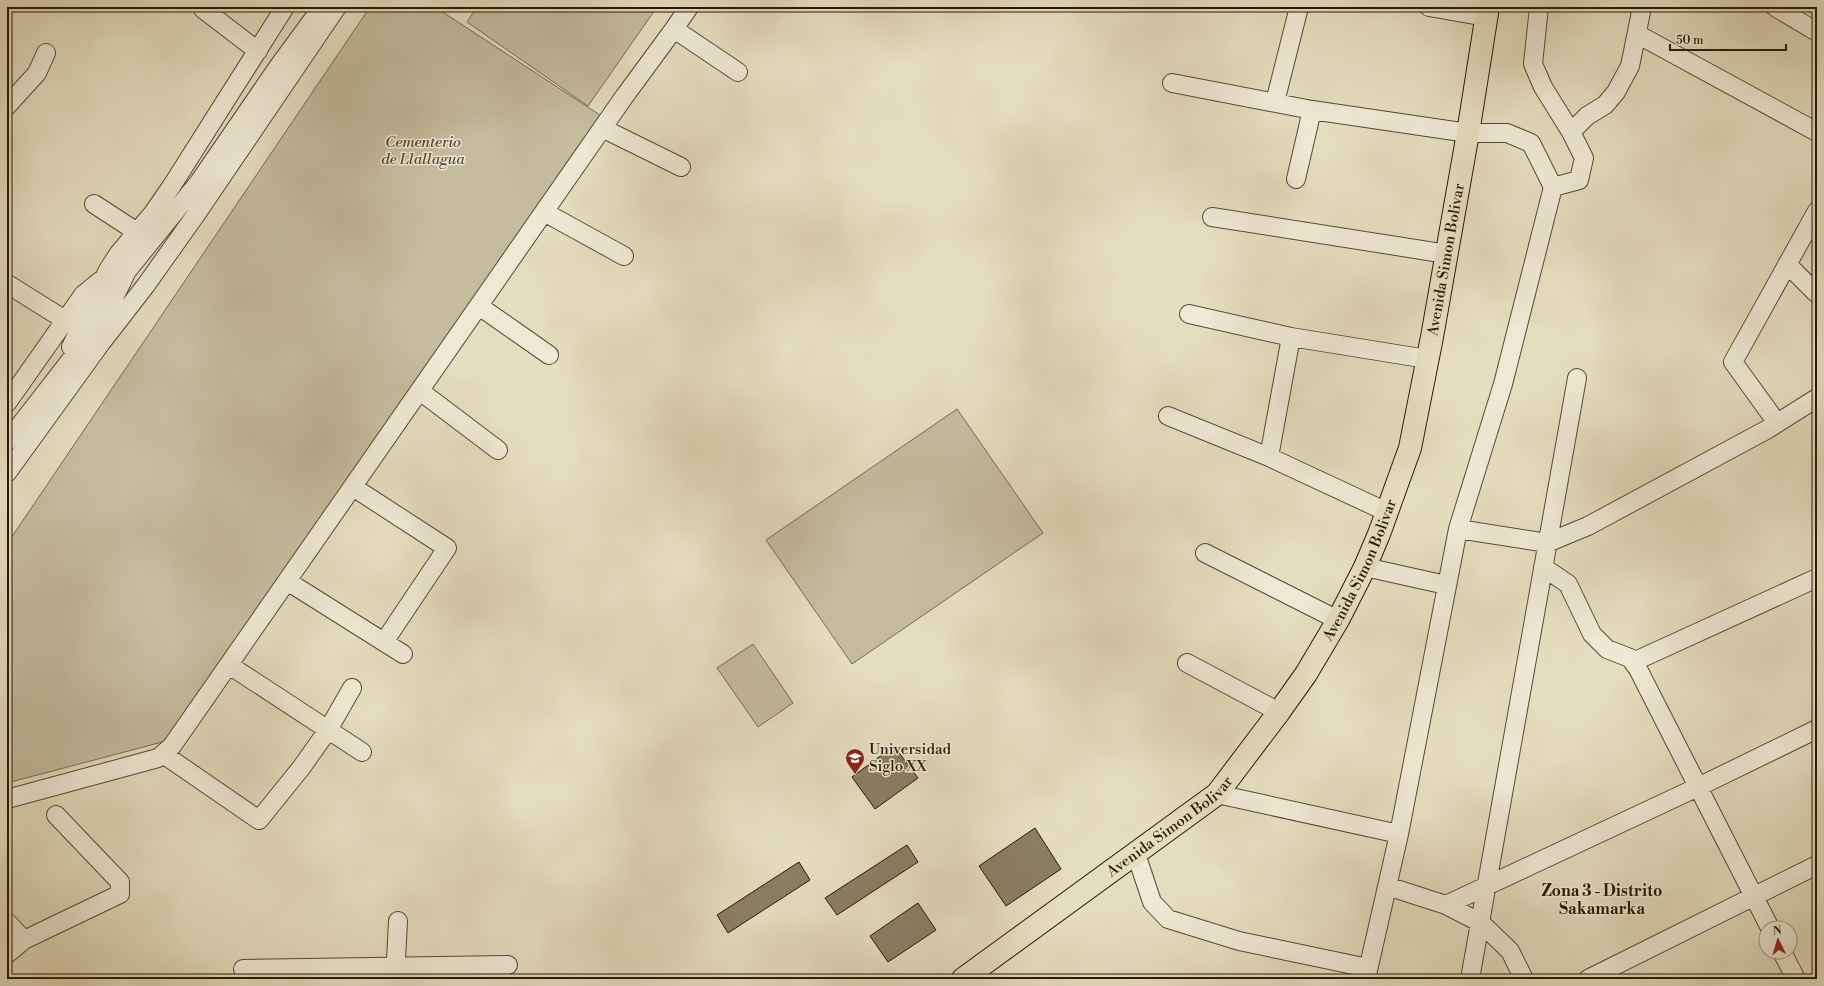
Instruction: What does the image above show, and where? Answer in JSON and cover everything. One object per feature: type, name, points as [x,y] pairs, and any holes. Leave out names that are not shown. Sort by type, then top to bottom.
[{"type":"main road","name":"Avenida Simon Bolivar","points":[[963,979],[1136,854],[1216,794],[1306,674],[1338,620],[1365,567],[1410,448],[1447,254],[1487,12]]},
{"type":"street","points":[[56,379],[104,278],[119,253],[171,187],[285,7]]},
{"type":"street","points":[[7,442],[90,335],[111,304],[126,271],[199,182],[278,67],[322,7]]},
{"type":"street","points":[[7,472],[101,343],[146,285],[195,216],[337,7]]},
{"type":"street","points":[[7,798],[158,758],[172,746],[602,128],[689,7]]},
{"type":"street","points":[[1275,102],[1299,7]]},
{"type":"street","points":[[1429,7],[1487,12]]},
{"type":"street","points":[[1539,7],[1533,64],[1543,87],[1571,132],[1584,158],[1579,180],[1553,187]]},
{"type":"street","points":[[1571,132],[1587,116],[1605,105],[1616,92],[1630,66],[1642,7]]},
{"type":"street","points":[[1775,7],[1817,32]]},
{"type":"street","points":[[203,9],[258,51]]},
{"type":"street","points":[[674,29],[738,72]]},
{"type":"street","points":[[1637,34],[1817,132]]},
{"type":"street","points":[[7,106],[37,74],[46,53]]},
{"type":"street","points":[[1136,854],[1152,902],[1168,919],[1239,941],[1367,973],[1399,834],[1458,529],[1503,384],[1553,187],[1530,143],[1507,133],[1468,133],[1312,110],[1172,83]]},
{"type":"street","points":[[1296,178],[1312,110]]},
{"type":"street","points":[[602,128],[681,166]]},
{"type":"street","points":[[94,204],[137,232]]},
{"type":"street","points":[[1777,423],[1733,362],[1817,211]]},
{"type":"street","points":[[544,212],[624,256]]},
{"type":"street","points":[[1212,217],[1447,254]]},
{"type":"street","points":[[1787,264],[1817,294]]},
{"type":"street","points":[[7,403],[83,295],[104,278]]},
{"type":"street","points":[[9,285],[65,320]]},
{"type":"street","points":[[479,306],[549,355]]},
{"type":"street","points":[[1189,314],[1291,337],[1427,359]]},
{"type":"street","points":[[1269,457],[1291,337]]},
{"type":"street","points":[[1470,979],[1577,378]]},
{"type":"street","points":[[420,391],[498,450]]},
{"type":"street","points":[[1458,529],[1547,543],[1588,526],[1777,423],[1817,398]]},
{"type":"street","points":[[1168,416],[1269,457],[1387,512]]},
{"type":"street","points":[[353,486],[447,548],[384,642]]},
{"type":"street","points":[[1205,553],[1338,620]]},
{"type":"street","points":[[1365,567],[1446,585]]},
{"type":"street","points":[[1543,567],[1568,584],[1592,634],[1607,649],[1630,658],[1633,662],[1766,920]]},
{"type":"street","points":[[1633,662],[1817,578]]},
{"type":"street","points":[[287,581],[403,654]]},
{"type":"street","points":[[1187,663],[1279,712]]},
{"type":"street","points":[[229,665],[362,752]]},
{"type":"street","points":[[163,754],[259,820],[301,768],[328,730],[352,688]]},
{"type":"street","points":[[1446,905],[1698,787],[1817,729]]},
{"type":"street","points":[[1216,794],[1399,834]]},
{"type":"street","points":[[7,954],[24,940],[120,894],[120,882],[56,815]]},
{"type":"street","points":[[1588,979],[1817,865]]},
{"type":"street","points":[[1387,886],[1446,905],[1481,923],[1510,951],[1524,979]]},
{"type":"street","points":[[7,922],[24,940]]},
{"type":"street","points":[[395,973],[398,922]]},
{"type":"street","points":[[1786,960],[1796,979]]},
{"type":"street","points":[[243,969],[395,973],[508,965]]},
{"type":"green space","name":"Cementerio de Llallagua","points":[[370,7],[435,7],[600,115],[166,741],[7,783],[7,544]]},
{"type":"green space","points":[[477,7],[657,7],[588,106],[467,22]]},
{"type":"green space","points":[[957,409],[1043,533],[852,664],[766,540]]},
{"type":"green space","points":[[753,644],[793,703],[758,727],[717,668]]},
{"type":"building","points":[[894,746],[918,778],[875,809],[852,777]]},
{"type":"building","points":[[1035,828],[1061,869],[1006,906],[979,866]]},
{"type":"building","points":[[907,845],[918,862],[837,915],[825,898]]},
{"type":"building","points":[[799,862],[810,880],[728,933],[717,915]]},
{"type":"building","points":[[918,903],[936,930],[888,962],[870,936]]},
{"type":"place","name":"Universidad Siglo XX","points":[[855,775]]},
{"type":"district","name":"Zona 3 - Distrito Sakamarka","points":[[1602,900]]}]
